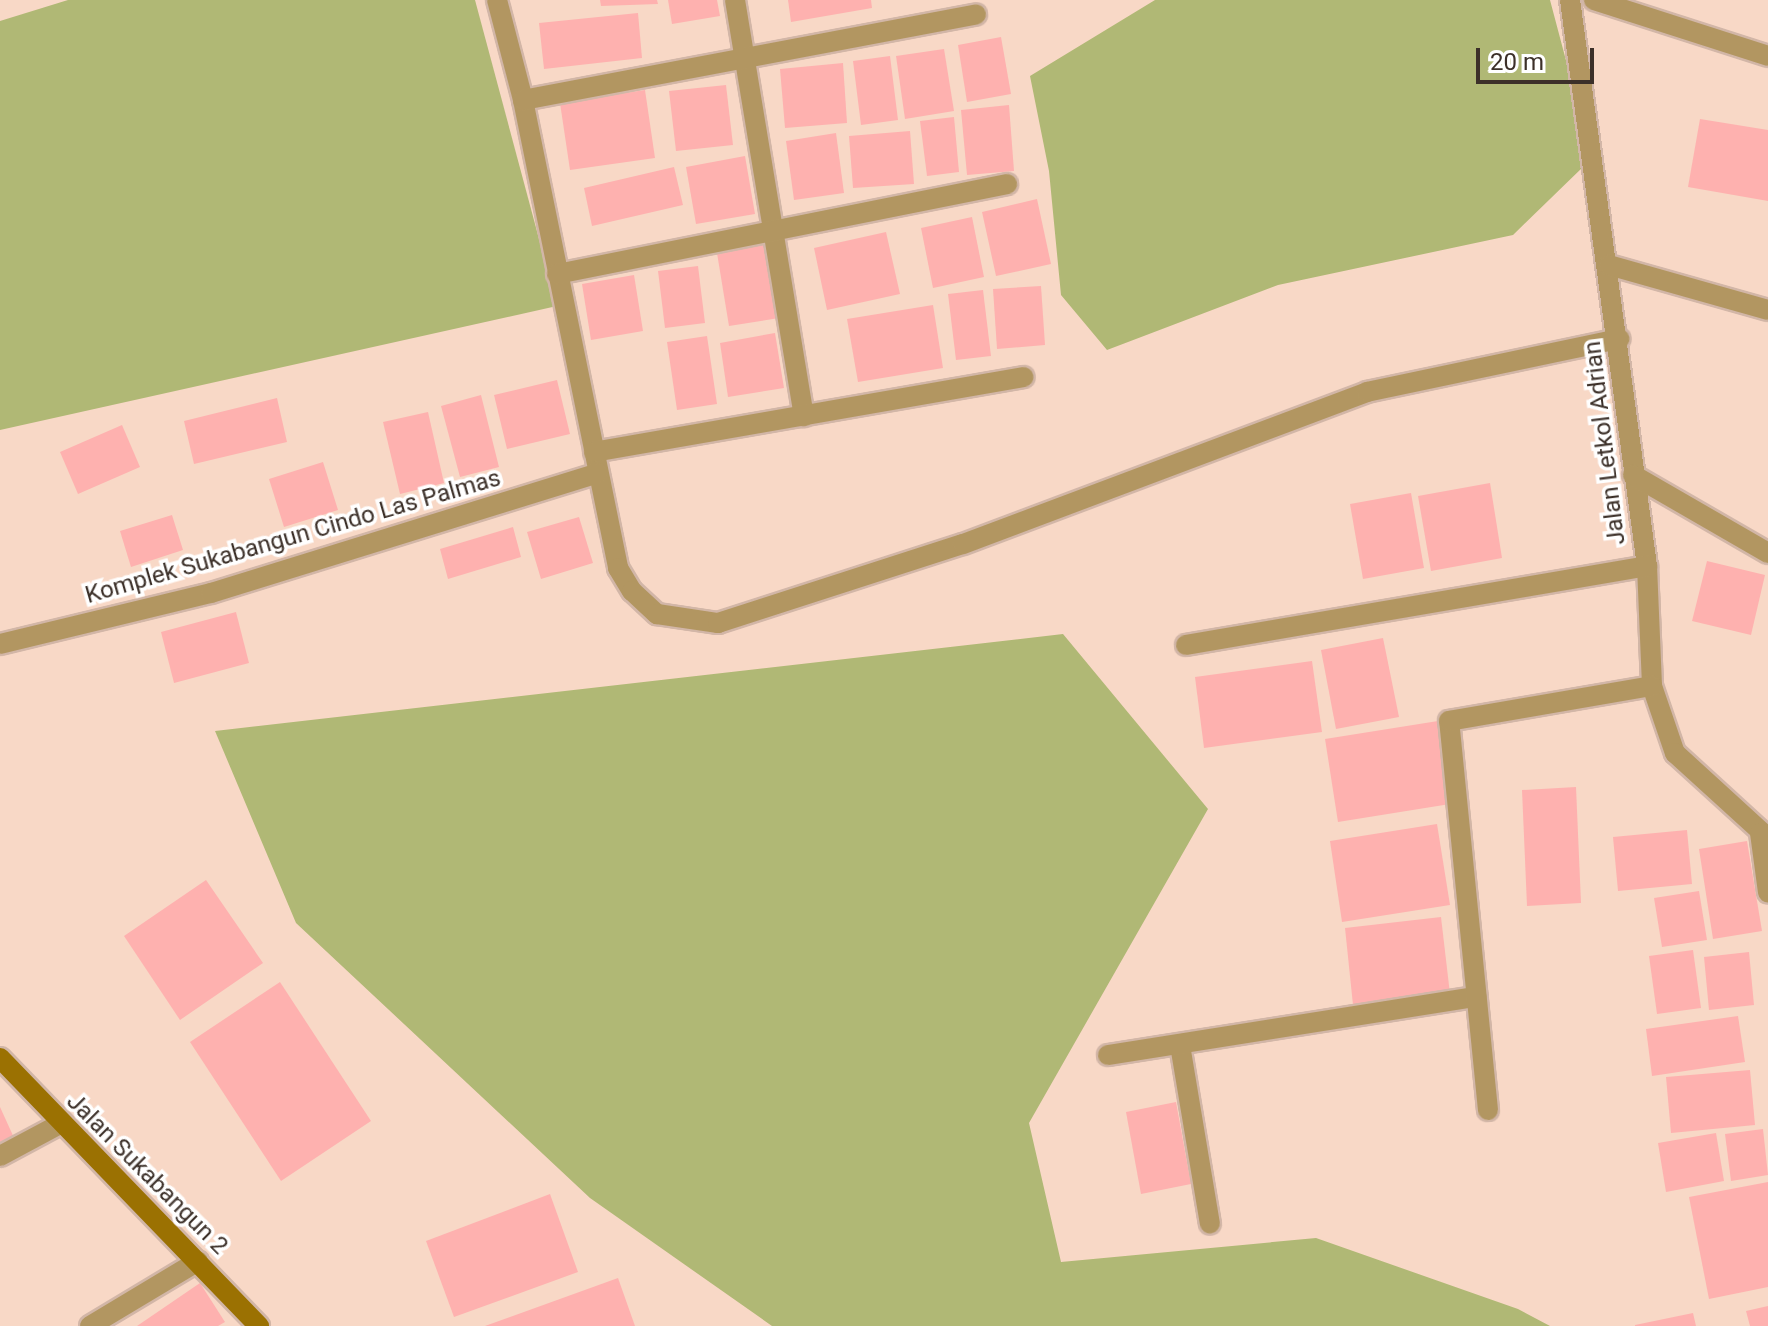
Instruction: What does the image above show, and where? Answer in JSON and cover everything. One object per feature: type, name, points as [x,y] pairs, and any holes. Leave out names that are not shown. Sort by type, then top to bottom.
[{"type":"street","points":[[497,0],[523,100],[618,568],[632,591],[657,614],[718,623],[963,544],[1367,392],[1619,339]]},
{"type":"street","points":[[735,0],[804,416]]},
{"type":"street","name":"Jalan Letkol Adrian","points":[[1570,0],[1609,265],[1633,475],[1647,566],[1652,686],[1675,753],[1764,836]]},
{"type":"street","points":[[1594,0],[1768,56]]},
{"type":"street","points":[[523,100],[976,14]]},
{"type":"street","points":[[557,274],[1007,184]]},
{"type":"street","points":[[1609,265],[1768,310]]},
{"type":"street","points":[[594,452],[1023,377]]},
{"type":"street","name":"Komplek Sukabangun Cindo Las Palmas","points":[[0,644],[211,593],[598,473]]},
{"type":"street","points":[[1633,475],[1768,553]]},
{"type":"street","points":[[1186,645],[1647,566]]},
{"type":"street","points":[[1488,1110],[1449,721],[1652,686]]},
{"type":"street","points":[[1764,836],[1768,892]]},
{"type":"street","points":[[1108,1055],[1476,997]]},
{"type":"street","points":[[1180,1045],[1210,1224]]},
{"type":"street","name":"Jalan Sukabangun 2","points":[[0,1058],[60,1124],[259,1326]]},
{"type":"street","points":[[0,1156],[60,1124]]},
{"type":"street","points":[[90,1326],[198,1261]]},
{"type":"green space","points":[[68,0],[475,0],[557,306],[0,430],[0,21]]},
{"type":"green space","points":[[1155,0],[1550,0],[1577,102],[1584,166],[1513,235],[1278,285],[1107,350],[1061,295],[1049,171],[1030,76]]},
{"type":"green space","points":[[1063,634],[1208,809],[1029,1123],[1061,1262],[1316,1238],[1518,1309],[1550,1326],[772,1326],[590,1198],[296,923],[215,731]]},
{"type":"building","points":[[600,0],[657,0],[658,4],[601,6]]},
{"type":"building","points":[[668,0],[717,0],[720,16],[672,24]]},
{"type":"building","points":[[788,0],[871,0],[872,8],[791,22]]},
{"type":"building","points":[[638,13],[642,58],[544,69],[539,23]]},
{"type":"building","points":[[1001,37],[1011,94],[967,102],[958,45]]},
{"type":"building","points":[[944,49],[954,111],[905,119],[896,56]]},
{"type":"building","points":[[890,56],[898,120],[861,125],[853,61]]},
{"type":"building","points":[[843,63],[847,123],[785,128],[780,69]]},
{"type":"building","points":[[726,85],[733,145],[676,151],[669,91]]},
{"type":"building","points":[[645,90],[655,158],[570,170],[560,103]]},
{"type":"building","points":[[1009,105],[1014,171],[967,175],[961,110]]},
{"type":"building","points":[[954,117],[959,172],[927,176],[920,121]]},
{"type":"building","points":[[1700,119],[1768,130],[1768,201],[1688,187]]},
{"type":"building","points":[[910,131],[914,184],[853,188],[849,136]]},
{"type":"building","points":[[836,133],[844,193],[794,200],[786,141]]},
{"type":"building","points":[[745,156],[755,214],[696,224],[686,167]]},
{"type":"building","points":[[674,167],[683,205],[592,226],[584,188]]},
{"type":"building","points":[[1037,199],[1051,264],[996,276],[982,212]]},
{"type":"building","points":[[972,217],[984,277],[933,288],[921,228]]},
{"type":"building","points":[[886,232],[900,294],[827,310],[814,248]]},
{"type":"building","points":[[765,238],[779,318],[729,326],[716,247]]},
{"type":"building","points":[[698,266],[705,323],[665,328],[658,271]]},
{"type":"building","points":[[634,275],[643,331],[591,340],[582,284]]},
{"type":"building","points":[[1041,286],[1045,345],[997,349],[993,289]]},
{"type":"building","points":[[983,290],[991,356],[956,360],[948,294]]},
{"type":"building","points":[[933,305],[943,368],[858,382],[847,319]]},
{"type":"building","points":[[775,333],[784,388],[728,397],[720,343]]},
{"type":"building","points":[[707,336],[717,404],[677,410],[667,342]]},
{"type":"building","points":[[557,380],[570,434],[507,449],[494,395]]},
{"type":"building","points":[[481,395],[499,467],[460,477],[441,406]]},
{"type":"building","points":[[277,398],[287,442],[194,464],[184,421]]},
{"type":"building","points":[[428,412],[444,483],[400,494],[383,422]]},
{"type":"building","points":[[122,425],[140,467],[78,494],[60,452]]},
{"type":"building","points":[[323,462],[338,510],[284,527],[269,479]]},
{"type":"building","points":[[1490,483],[1502,558],[1431,571],[1418,496]]},
{"type":"building","points":[[1411,493],[1424,568],[1363,579],[1350,504]]},
{"type":"building","points":[[172,515],[183,550],[131,567],[120,531]]},
{"type":"building","points":[[579,517],[593,563],[541,579],[527,532]]},
{"type":"building","points":[[513,527],[521,557],[448,579],[440,549]]},
{"type":"building","points":[[1707,561],[1765,575],[1751,635],[1692,621]]},
{"type":"building","points":[[236,612],[249,663],[174,683],[161,632]]},
{"type":"building","points":[[1383,638],[1399,717],[1336,729],[1321,650]]},
{"type":"building","points":[[1312,661],[1322,732],[1204,748],[1195,677]]},
{"type":"building","points":[[1438,721],[1450,804],[1338,822],[1325,739]]},
{"type":"building","points":[[1576,787],[1581,903],[1527,906],[1522,790]]},
{"type":"building","points":[[1437,824],[1450,905],[1342,922],[1330,841]]},
{"type":"building","points":[[1687,830],[1692,884],[1618,891],[1613,837]]},
{"type":"building","points":[[1747,841],[1762,931],[1713,939],[1699,849]]},
{"type":"building","points":[[206,880],[263,963],[180,1020],[124,936]]},
{"type":"building","points":[[1699,891],[1707,940],[1662,947],[1654,898]]},
{"type":"building","points":[[1441,917],[1450,994],[1353,1005],[1345,928]]},
{"type":"building","points":[[1693,950],[1701,1008],[1657,1014],[1649,956]]},
{"type":"building","points":[[1749,952],[1754,1005],[1709,1010],[1704,957]]},
{"type":"building","points":[[280,982],[371,1121],[281,1181],[190,1042]]},
{"type":"building","points":[[1738,1016],[1745,1062],[1652,1076],[1646,1029]]},
{"type":"building","points":[[1750,1070],[1755,1125],[1671,1133],[1666,1077]]},
{"type":"building","points":[[1176,1102],[1191,1184],[1141,1194],[1126,1112]]},
{"type":"building","points":[[0,1107],[15,1140],[0,1146]]},
{"type":"building","points":[[1763,1129],[1768,1175],[1731,1181],[1725,1134]]},
{"type":"building","points":[[1716,1133],[1724,1181],[1666,1192],[1658,1143]]},
{"type":"building","points":[[1768,1182],[1768,1287],[1709,1299],[1689,1197]]},
{"type":"building","points":[[550,1194],[578,1272],[454,1317],[426,1241]]},
{"type":"building","points":[[618,1278],[635,1326],[485,1326]]},
{"type":"building","points":[[200,1283],[225,1322],[218,1326],[137,1326]]},
{"type":"building","points":[[1768,1306],[1768,1326],[1750,1326],[1746,1311]]},
{"type":"building","points":[[1693,1313],[1696,1326],[1635,1326],[1635,1325]]}]
